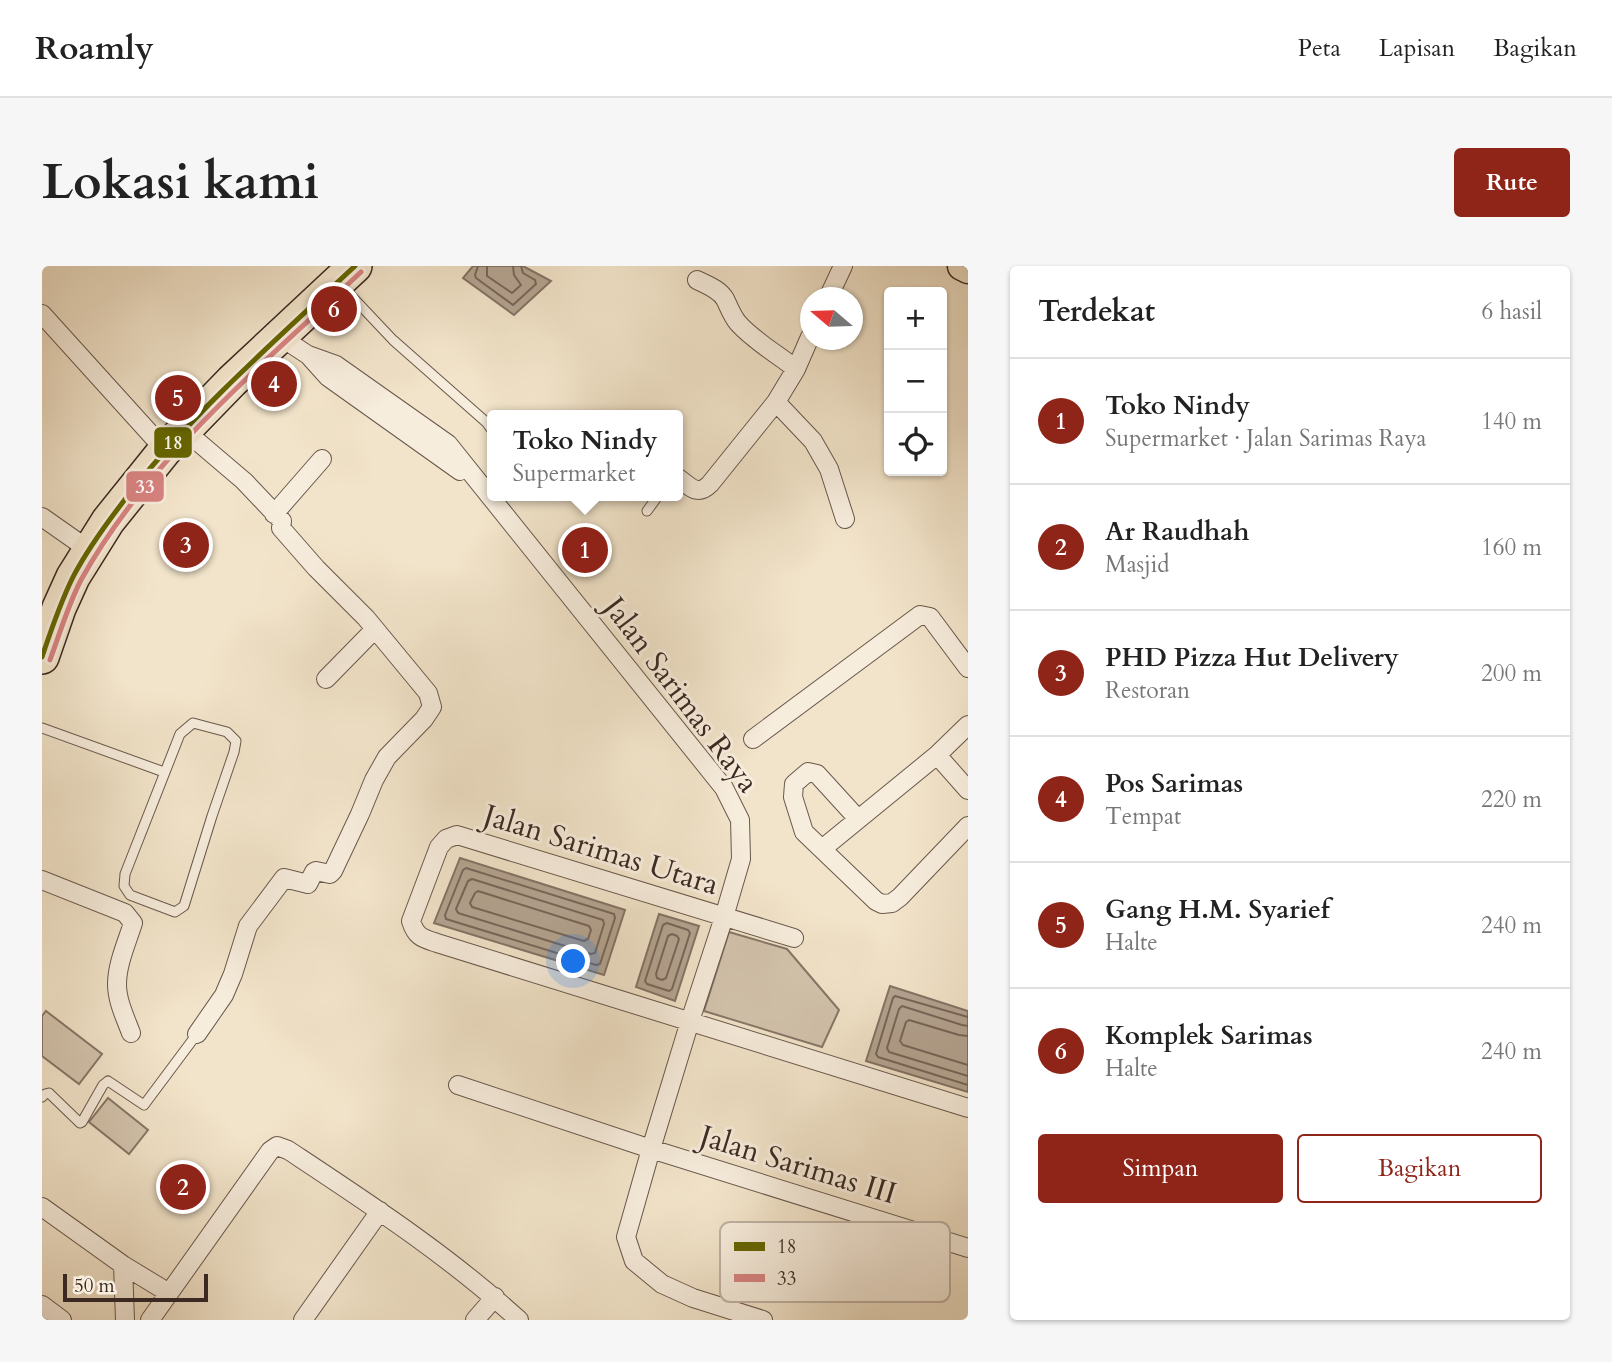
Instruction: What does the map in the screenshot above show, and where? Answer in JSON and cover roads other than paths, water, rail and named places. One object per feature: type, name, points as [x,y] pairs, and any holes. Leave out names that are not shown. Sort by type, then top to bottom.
[{"type":"highway","points":[[42,657],[59,608],[74,577],[108,521],[175,440],[232,381],[346,274]]},
{"type":"main road","points":[[962,266],[968,270]]},
{"type":"street","points":[[833,287],[843,266]]},
{"type":"street","points":[[697,280],[723,296],[738,323],[796,369]]},
{"type":"street","points":[[42,314],[175,440],[244,481],[261,497],[282,521],[281,528],[375,629],[428,693],[432,707],[387,757],[330,874],[316,871],[308,884],[284,878],[258,911],[248,926],[224,995],[197,1034]]},
{"type":"street","points":[[279,336],[308,355],[328,377],[480,485]]},
{"type":"street","points":[[683,481],[697,491],[705,489],[776,402],[804,350]]},
{"type":"street","name":"Jalan Sarimas Raya","points":[[308,355],[336,365],[448,444],[487,494]]},
{"type":"street","points":[[776,402],[813,441],[829,469],[845,519]]},
{"type":"street","points":[[274,514],[322,458]]},
{"type":"street","name":"Jalan Sarimas Raya","points":[[493,501],[724,788],[740,820],[741,859],[626,1237],[634,1261],[662,1284],[763,1320]]},
{"type":"street","points":[[42,517],[89,550]]},
{"type":"street","points":[[753,739],[920,615],[930,617],[968,667]]},
{"type":"street","points":[[326,679],[375,629]]},
{"type":"street","points":[[822,849],[937,755],[968,725]]},
{"type":"street","points":[[937,755],[968,790]]},
{"type":"street","points":[[858,819],[817,774],[808,772],[794,784],[793,797],[804,832],[881,904],[892,903],[900,897],[968,826]]},
{"type":"street","name":"Jalan Sarimas Utara","points":[[690,1021],[419,936],[411,921],[439,847],[446,839],[457,835],[793,939]]},
{"type":"street","points":[[42,880],[125,913],[133,923],[117,983],[119,1003],[131,1033]]},
{"type":"street","points":[[690,1021],[968,1108]]},
{"type":"street","name":"Jalan Sarimas III","points":[[458,1085],[885,1222]]},
{"type":"street","points":[[150,1320],[270,1150],[277,1146],[288,1150],[431,1246],[495,1297],[519,1320]]},
{"type":"street","points":[[42,1208],[123,1265],[169,1293]]},
{"type":"street","points":[[303,1320],[380,1211]]},
{"type":"street","name":"Jalan Sarimas III","points":[[950,1242],[968,1248]]},
{"type":"street","points":[[123,1265],[125,1320]]},
{"type":"street","points":[[475,1320],[495,1297]]},
{"type":"street","points":[[42,1305],[62,1320]]},
{"type":"lane","points":[[346,274],[393,340],[487,423]]},
{"type":"lane","points":[[647,511],[654,501]]},
{"type":"lane","points":[[193,723],[227,732],[236,741],[184,906],[175,912],[130,895],[124,886],[125,874],[164,772],[180,734],[193,723]]},
{"type":"lane","points":[[42,728],[164,772]]},
{"type":"lane","points":[[42,1097],[49,1093],[80,1123],[108,1081],[144,1105],[197,1034]]},
{"type":"water","points":[[473,266],[523,266],[551,281],[514,315],[463,278]]},
{"type":"water","points":[[460,858],[625,910],[604,975],[434,923]]},
{"type":"water","points":[[659,914],[699,926],[675,1001],[636,987]]},
{"type":"water","points":[[890,986],[968,1011],[968,1092],[866,1061]]},
{"type":"place","name":"Komplek Sarimas","points":[[334,309]]},
{"type":"place","name":"Pos Sarimas","points":[[274,384]]},
{"type":"place","name":"Gang H.M. Syarief","points":[[178,398]]},
{"type":"place","name":"PHD Pizza Hut Delivery","points":[[186,545]]},
{"type":"place","name":"Toko Nindy","points":[[585,550]]},
{"type":"place","name":"Ar Raudhah","points":[[183,1187]]}]
